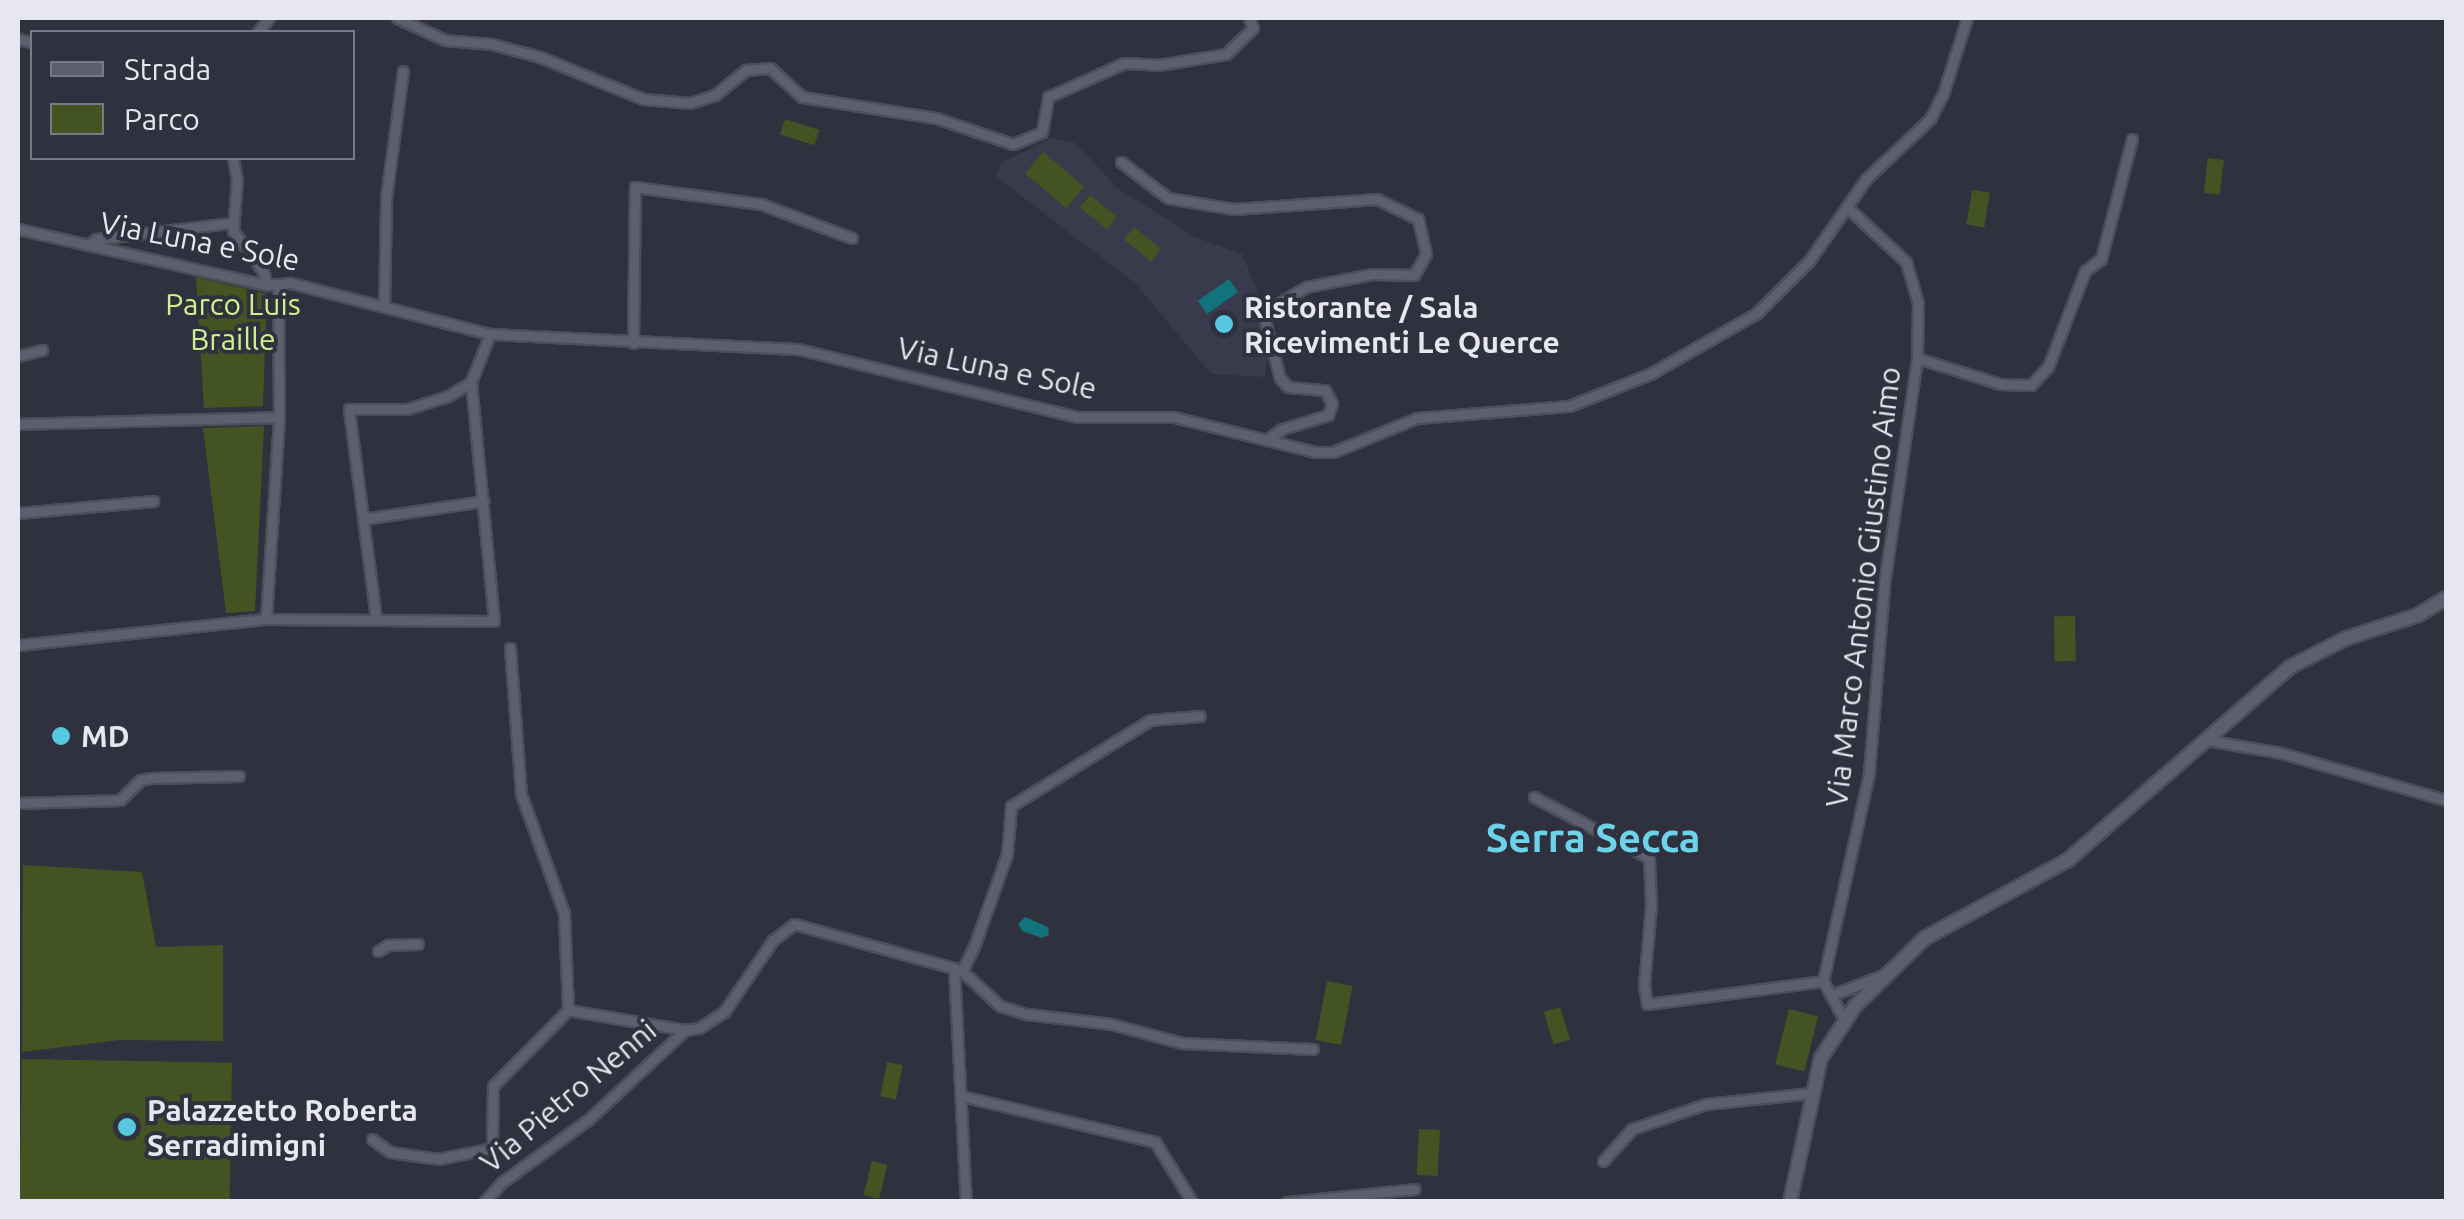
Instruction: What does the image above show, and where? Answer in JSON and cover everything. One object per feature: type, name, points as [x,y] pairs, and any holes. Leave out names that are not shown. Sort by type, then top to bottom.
[{"type":"main road","points":[[1790,1202],[1821,1058],[1855,1006],[1925,938],[2068,860],[2304,658],[2418,616],[2446,598]]},
{"type":"street","points":[[398,18],[445,40],[492,44],[540,57],[643,99],[690,103],[715,95],[746,70],[770,68],[802,97],[936,118],[1014,144],[1042,132],[1048,97],[1124,63],[1158,65],[1226,54],[1252,28],[1249,18]]},
{"type":"street","name":"Via Luna e Sole","points":[[18,229],[272,285],[291,283],[490,334],[798,349],[1077,416],[1174,416],[1333,452],[1417,418],[1569,406],[1650,374],[1757,312],[1810,260],[1866,179],[1930,119],[1943,94],[1967,18]]},
{"type":"street","points":[[384,306],[386,198],[403,71]]},
{"type":"street","points":[[1918,358],[2000,384],[2031,385],[2048,367],[2085,271],[2101,259],[2132,139]]},
{"type":"street","points":[[233,160],[237,180],[231,223],[272,285],[279,417],[266,619]]},
{"type":"street","points":[[1121,162],[1168,198],[1234,209],[1376,199],[1418,219],[1426,254],[1414,275],[1372,274],[1306,287],[1274,306],[1265,321],[1280,378],[1288,387],[1325,390],[1332,404],[1328,415],[1282,429],[1268,440]]},
{"type":"street","points":[[633,343],[635,187],[761,204],[852,238]]},
{"type":"street","name":"Via Marco Antonio Giustino Aimo","points":[[1823,982],[1869,773],[1884,586],[1918,358],[1918,303],[1906,262],[1848,207]]},
{"type":"street","points":[[88,245],[96,239],[231,223]]},
{"type":"street","points":[[18,645],[266,619],[494,621],[470,382],[490,334]]},
{"type":"street","points":[[18,356],[42,350]]},
{"type":"street","points":[[376,618],[349,409],[407,408],[448,396],[470,382]]},
{"type":"street","points":[[18,424],[279,417]]},
{"type":"street","points":[[363,519],[484,500]]},
{"type":"street","points":[[18,512],[153,501]]},
{"type":"street","points":[[372,1140],[390,1152],[438,1158],[492,1148],[493,1086],[568,1010],[564,914],[520,794],[510,648]]},
{"type":"street","points":[[966,1202],[958,969],[1008,854],[1011,806],[1150,720],[1200,716]]},
{"type":"street","points":[[2206,740],[2281,753],[2446,800]]},
{"type":"street","points":[[18,803],[120,800],[140,780],[238,776]]},
{"type":"street","points":[[1534,797],[1648,858],[1651,905],[1644,985],[1647,1004],[1823,982],[1844,1020]]},
{"type":"street","name":"Via Pietro Nenni","points":[[484,1202],[500,1183],[589,1119],[685,1030],[699,1028],[724,1012],[772,940],[794,924],[958,969]]},
{"type":"street","points":[[378,951],[388,946],[418,944]]},
{"type":"street","points":[[958,969],[1000,1006],[1027,1014],[1112,1024],[1182,1043],[1314,1049]]},
{"type":"street","points":[[1832,994],[1888,973]]},
{"type":"street","points":[[1832,994],[1855,1006]]},
{"type":"street","points":[[568,1010],[685,1030]]},
{"type":"street","points":[[1603,1160],[1632,1130],[1706,1104],[1812,1093]]},
{"type":"street","points":[[961,1096],[1155,1142],[1192,1202]]},
{"type":"street","points":[[1287,1202],[1414,1189]]},
{"type":"shaded area","points":[[1052,138],[1076,143],[1117,188],[1195,237],[1242,254],[1260,297],[1268,353],[1265,377],[1211,374],[1135,283],[995,176],[1003,162]]},
{"type":"green space","points":[[785,119],[819,130],[814,145],[780,134]]},
{"type":"green space","points":[[1043,152],[1084,187],[1066,208],[1025,173]]},
{"type":"green space","points":[[2208,158],[2224,160],[2220,195],[2204,193]]},
{"type":"green space","points":[[1972,190],[1990,193],[1984,227],[1967,225]]},
{"type":"green space","points":[[1090,195],[1117,217],[1107,229],[1080,207]]},
{"type":"green space","points":[[1134,227],[1161,249],[1151,261],[1124,239]]},
{"type":"green space","name":"Parco Luis Braille","points":[[196,277],[267,294],[263,406],[204,408]]},
{"type":"green space","name":"Parco Luis Braille","points":[[264,426],[255,611],[226,613],[203,428]]},
{"type":"green space","points":[[2054,616],[2075,616],[2076,661],[2055,661]]},
{"type":"green space","points":[[23,865],[142,872],[156,947],[223,945],[223,1041],[120,1040],[22,1052]]},
{"type":"green space","points":[[1327,981],[1353,986],[1341,1045],[1316,1040]]},
{"type":"green space","points":[[1560,1007],[1570,1040],[1554,1044],[1544,1012]]},
{"type":"green space","points":[[1789,1009],[1818,1016],[1804,1072],[1775,1064]]},
{"type":"green space","name":"Palazzetto Roberta Serradimigni","points":[[22,1059],[232,1063],[230,1202],[20,1201]]},
{"type":"green space","points":[[887,1062],[903,1065],[896,1099],[880,1096]]},
{"type":"green space","points":[[1419,1129],[1440,1130],[1438,1176],[1417,1175]]},
{"type":"green space","points":[[872,1161],[888,1165],[879,1199],[864,1195]]},
{"type":"water","points":[[1229,279],[1238,292],[1207,314],[1198,301]]},
{"type":"water","points":[[1025,917],[1048,927],[1049,935],[1042,938],[1022,931],[1018,924]]},
{"type":"place","name":"Ristorante / Sala Ricevimenti Le Querce","points":[[1224,324]]},
{"type":"place","name":"MD","points":[[61,736]]},
{"type":"place","name":"Palazzetto Roberta Serradimigni","points":[[127,1127]]},
{"type":"district","name":"Serra Secca","points":[[1593,838]]}]
